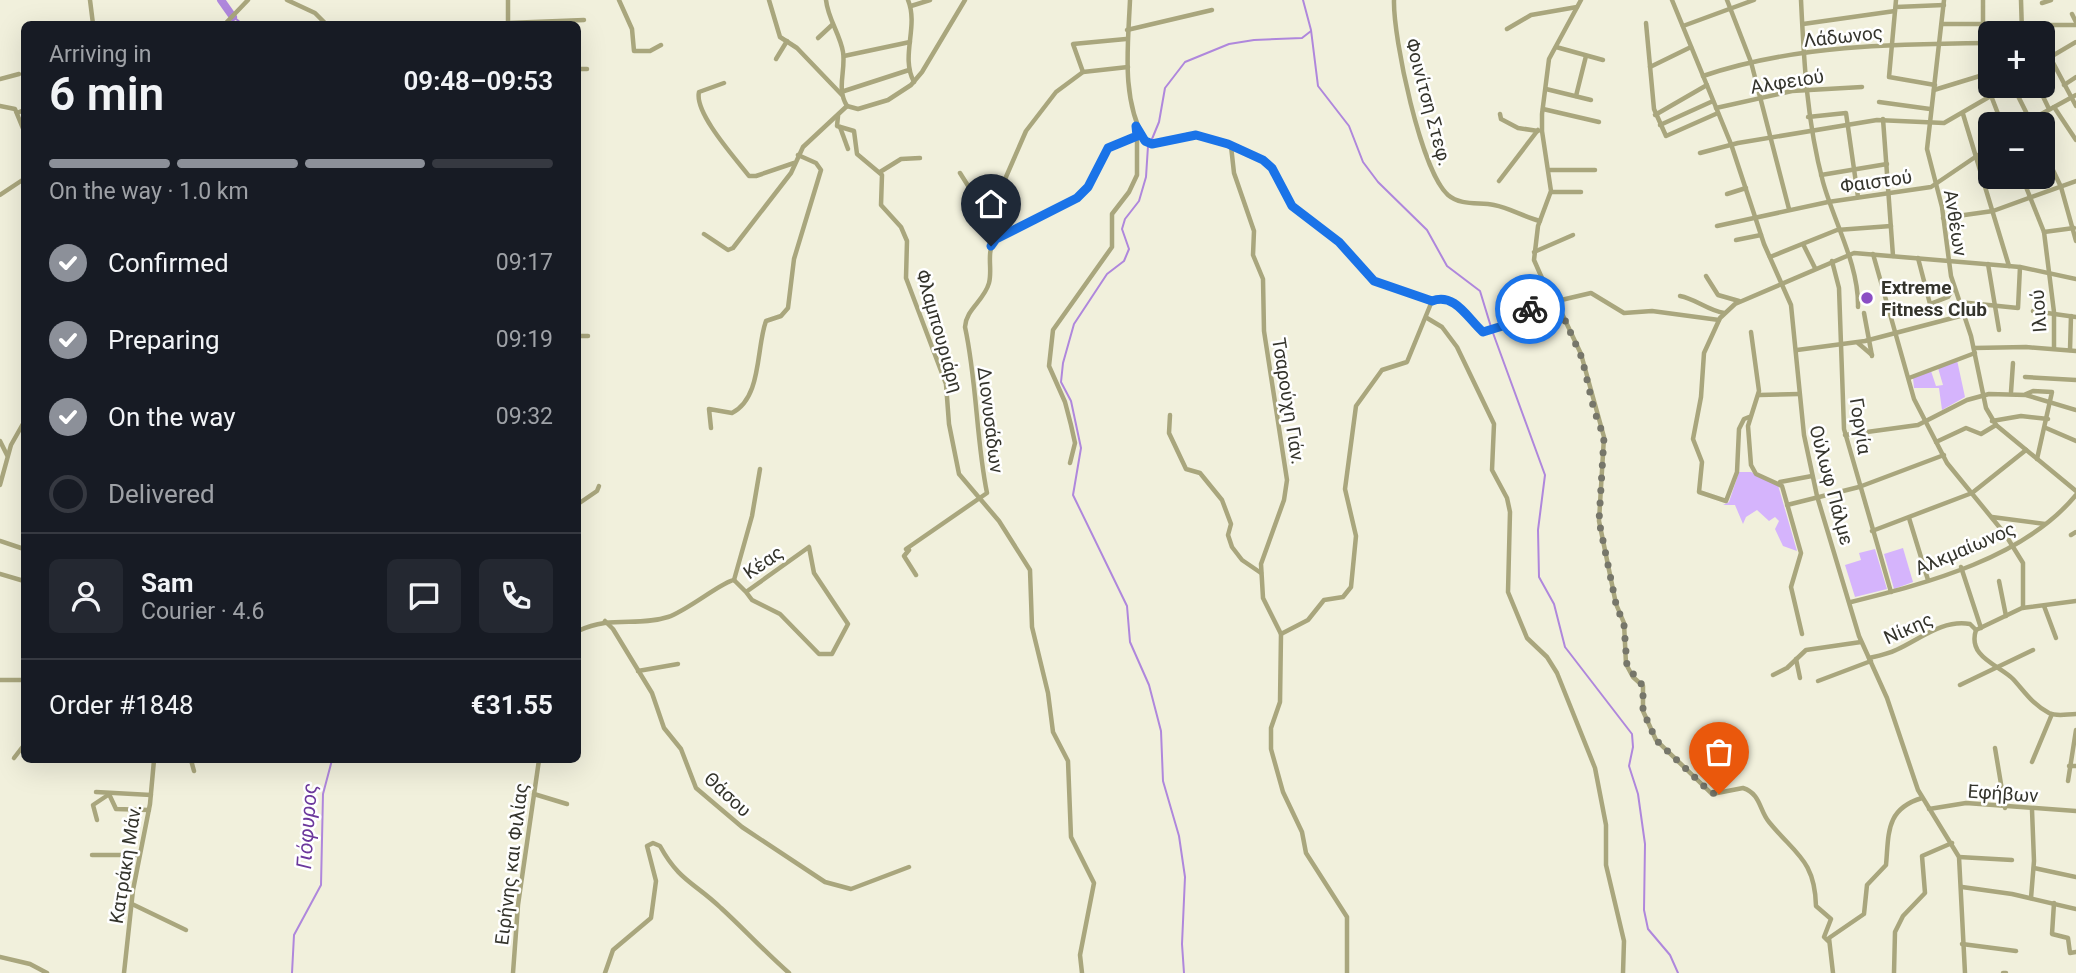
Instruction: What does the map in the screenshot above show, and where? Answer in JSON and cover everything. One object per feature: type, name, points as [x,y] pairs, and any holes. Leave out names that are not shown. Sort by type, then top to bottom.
[{"type":"street","points":[[90,0],[93,21]]},
{"type":"street","points":[[228,21],[248,0]]},
{"type":"street","points":[[287,0],[315,13],[323,21]]},
{"type":"street","points":[[508,0],[508,21]]},
{"type":"street","points":[[619,0],[632,29],[634,51],[650,51],[661,45]]},
{"type":"street","points":[[769,0],[779,34],[842,93]]},
{"type":"street","points":[[826,0],[844,56],[842,93],[847,106]]},
{"type":"street","points":[[908,0],[911,6],[909,70],[914,82]]},
{"type":"street","points":[[911,6],[930,0]]},
{"type":"street","points":[[847,106],[858,109],[892,99],[914,82],[965,0]]},
{"type":"street","points":[[1070,463],[1075,443],[1065,402],[1049,366],[1053,330],[1112,247],[1112,214],[1133,187],[1137,175],[1137,136],[1126,39],[1130,0]]},
{"type":"street","name":"Φοινίτση Στεφ.","points":[[1394,0],[1395,30],[1404,77],[1438,182],[1455,199],[1495,205],[1540,221]]},
{"type":"street","points":[[1581,0],[1549,60],[1540,131],[1550,170],[1551,192],[1540,221],[1534,252],[1536,272],[1554,301],[1582,358],[1594,410],[1603,431],[1604,458],[1598,511],[1616,604],[1624,623],[1626,664],[1644,688],[1644,713],[1656,740],[1711,793],[1745,789],[1758,800],[1768,821],[1800,854],[1811,871],[1816,905],[1831,919],[1824,937],[1828,941],[1833,973]]},
{"type":"street","name":"Ούλωφ Πάλμε","points":[[1672,0],[1731,144],[1761,234],[1792,309],[1799,394],[1812,476],[1861,642],[1922,797],[1959,857],[1965,973]]},
{"type":"street","points":[[1727,0],[1751,62],[1788,209]]},
{"type":"street","points":[[1683,26],[1754,0]]},
{"type":"street","points":[[1801,0],[1808,117],[1828,202],[1848,254],[1858,307]]},
{"type":"street","points":[[1896,0],[1889,77],[1934,87],[1978,76]]},
{"type":"street","points":[[1983,0],[1983,21]]},
{"type":"street","points":[[2021,0],[2021,21]]},
{"type":"street","points":[[2042,3],[2051,0]]},
{"type":"street","points":[[1802,24],[1944,2]]},
{"type":"street","name":"Ανθέων","points":[[1944,2],[1927,149],[1943,218],[1947,260],[1974,350],[1982,395],[1994,423],[2076,493]]},
{"type":"street","points":[[1507,29],[1528,16],[1577,7]]},
{"type":"street","points":[[1127,30],[1212,10]]},
{"type":"street","points":[[2055,24],[2076,23],[2072,14]]},
{"type":"street","points":[[565,21],[584,20]]},
{"type":"street","points":[[1647,23],[1656,115],[1660,125],[1713,101]]},
{"type":"street","points":[[1942,24],[1978,23]]},
{"type":"street","points":[[818,38],[832,25]]},
{"type":"street","points":[[1083,72],[1073,44],[1126,39]]},
{"type":"street","points":[[776,59],[787,41]]},
{"type":"street","points":[[844,56],[910,42]]},
{"type":"street","points":[[2055,54],[2076,42]]},
{"type":"street","name":"Λάδωνος","points":[[1703,76],[1751,62],[1803,54],[1892,44],[1978,43]]},
{"type":"street","points":[[1556,47],[1603,60]]},
{"type":"street","points":[[1650,67],[1691,47]]},
{"type":"street","points":[[1576,96],[1586,56]]},
{"type":"street","points":[[960,173],[972,192],[999,193],[1028,128],[1056,92],[1083,72],[1128,67]]},
{"type":"street","points":[[2055,67],[2076,106]]},
{"type":"street","points":[[581,69],[587,69]]},
{"type":"street","points":[[842,93],[909,70]]},
{"type":"street","points":[[0,79],[19,74]]},
{"type":"street","points":[[2064,85],[2076,78]]},
{"type":"street","points":[[724,83],[699,92],[698,103],[747,172],[756,176],[794,163]]},
{"type":"street","points":[[1656,115],[1707,85]]},
{"type":"street","name":"Αλφειού","points":[[1660,125],[1666,136],[1717,111],[1761,97],[1805,89],[1862,87]]},
{"type":"street","points":[[1546,89],[1591,100]]},
{"type":"street","points":[[2046,112],[2073,96]]},
{"type":"street","points":[[1700,153],[1731,144],[1883,120],[1944,124],[1988,98]]},
{"type":"street","points":[[2046,98],[2076,140]]},
{"type":"street","points":[[1879,102],[1930,108]]},
{"type":"street","points":[[0,106],[9,106],[17,113],[21,123]]},
{"type":"street","points":[[704,234],[728,250],[733,248],[791,173],[798,155],[810,139],[847,106]]},
{"type":"street","points":[[1543,109],[1600,122]]},
{"type":"street","points":[[17,113],[21,111]]},
{"type":"street","points":[[1808,117],[1845,112],[1858,197]]},
{"type":"street","points":[[1500,114],[1502,119],[1517,127],[1540,131]]},
{"type":"street","points":[[1963,114],[2009,266]]},
{"type":"street","points":[[838,116],[836,124],[840,127],[848,149]]},
{"type":"street","points":[[1883,120],[1893,256]]},
{"type":"street","points":[[1136,126],[1145,141],[1152,144],[1191,135],[1231,146],[1270,166],[1292,206],[1339,242],[1374,281],[1432,301],[1441,299],[1453,302],[1480,331],[1487,333],[1531,309],[1554,301],[1594,293],[1624,313],[1653,311],[1719,320]]},
{"type":"street","points":[[840,127],[855,131],[855,151],[880,172],[901,159],[920,158]]},
{"type":"street","points":[[1499,181],[1540,131]]},
{"type":"street","name":"Διονυσάδων","points":[[981,500],[987,494],[981,468],[977,410],[965,327],[969,312],[981,302],[989,283],[992,244],[996,239],[1077,198],[1088,187],[1108,148],[1137,136]]},
{"type":"street","name":"Τσαρούχη Γιάν.","points":[[1231,146],[1234,173],[1254,231],[1253,255],[1263,279],[1264,331],[1287,480],[1283,503],[1262,556],[1263,598],[1281,634],[1280,702],[1270,728],[1270,749],[1283,792],[1302,832],[1306,853],[1347,917],[1347,973]]},
{"type":"street","points":[[711,428],[709,409],[732,413],[745,400],[751,390],[766,321],[770,317],[781,316],[788,308],[794,259],[821,170],[816,163],[798,155]]},
{"type":"street","name":"Φαιστού","points":[[1717,226],[1788,209],[1936,185],[1978,155]]},
{"type":"street","points":[[1821,175],[1887,164]]},
{"type":"street","points":[[1550,170],[1595,170]]},
{"type":"street","name":"Φλαμπουριάρη","points":[[880,172],[881,205],[905,234],[909,250],[906,270],[909,287],[946,384],[949,424],[959,474],[1016,543],[1030,570],[1031,627],[1048,694],[1053,732],[1068,761],[1071,837],[1094,883],[1080,955],[1082,973]]},
{"type":"street","points":[[2055,174],[2075,228],[2076,241]]},
{"type":"street","points":[[0,195],[21,181]]},
{"type":"street","points":[[1943,218],[1993,211],[2076,181]]},
{"type":"street","points":[[1727,194],[1746,188]]},
{"type":"street","name":"Ιλιού","points":[[2027,189],[2044,232],[2054,312],[2054,348]]},
{"type":"street","points":[[1551,192],[1581,192]]},
{"type":"street","points":[[1770,257],[1837,230],[1891,226]]},
{"type":"street","points":[[2044,232],[2075,228]]},
{"type":"street","points":[[1736,240],[1761,234]]},
{"type":"street","points":[[1534,252],[1573,235]]},
{"type":"street","points":[[1804,244],[1815,268]]},
{"type":"street","points":[[1749,417],[1744,419],[1739,429],[1739,462],[1727,501],[1724,503],[1699,492],[1702,462],[1693,437],[1701,397],[1704,353],[1719,320],[1740,302],[1848,254],[2021,267],[2076,279]]},
{"type":"street","points":[[1872,254],[1909,378],[1926,422],[1944,455],[1992,517],[2024,565],[2023,608]]},
{"type":"street","points":[[1918,258],[1930,304],[1948,297],[1954,287]]},
{"type":"street","name":"Γοργία","points":[[1832,261],[1839,285],[1845,435],[1891,592]]},
{"type":"street","points":[[1987,264],[1999,330]]},
{"type":"street","points":[[1959,302],[2018,308],[2021,267]]},
{"type":"street","points":[[1706,276],[1718,295],[1740,302]]},
{"type":"street","points":[[1680,296],[1707,309],[1725,313]]},
{"type":"street","points":[[1281,634],[1308,620],[1324,600],[1343,597],[1350,590],[1356,536],[1345,489],[1354,411],[1380,372],[1407,362],[1432,301]]},
{"type":"street","points":[[1909,378],[1974,350],[2054,348],[2073,351],[2073,317],[2054,312],[2033,311]]},
{"type":"street","points":[[1858,342],[1872,356],[1864,313]]},
{"type":"street","points":[[1797,350],[1870,340],[1964,315]]},
{"type":"street","points":[[1427,318],[1439,324],[1454,342],[1494,424],[1492,470],[1507,498],[1510,512],[1507,588],[1527,638],[1547,657],[1557,673],[1594,768],[1605,818],[1606,865],[1624,941],[1623,973]]},
{"type":"street","points":[[1751,332],[1759,395],[1749,417],[1748,432],[1753,470],[1779,483],[1812,476]]},
{"type":"street","points":[[581,336],[588,336]]},
{"type":"street","points":[[2011,393],[2012,363]]},
{"type":"street","points":[[2025,377],[2076,380]]},
{"type":"street","points":[[2026,395],[2030,391],[2050,391],[2048,419],[2037,459]]},
{"type":"street","points":[[1759,395],[1799,394]]},
{"type":"street","points":[[1845,435],[1926,422],[1982,395],[2026,395],[2076,410]]},
{"type":"street","points":[[1170,415],[1169,433],[1186,470],[1200,473],[1222,500],[1231,524],[1228,535],[1232,547],[1242,560],[1261,573]]},
{"type":"street","points":[[1936,442],[1966,428],[1981,434],[1994,423],[2025,416],[2048,419]]},
{"type":"street","points":[[0,485],[10,444],[21,427]]},
{"type":"street","points":[[2046,428],[2076,440]]},
{"type":"street","points":[[0,441],[8,460]]},
{"type":"street","points":[[1872,531],[1972,493],[2026,450]]},
{"type":"street","points":[[1787,505],[1860,487],[1944,455]]},
{"type":"street","points":[[581,630],[604,621],[643,622],[671,616],[705,599],[727,582],[734,580],[752,516],[760,468]]},
{"type":"street","points":[[1779,483],[1801,553],[1791,591],[1802,634]]},
{"type":"street","points":[[581,502],[597,491],[599,486]]},
{"type":"street","name":"Αλκμαίωνος","points":[[1851,601],[1928,580],[2013,547],[2045,524],[2076,493]]},
{"type":"street","points":[[916,575],[904,556],[908,550],[906,548],[981,500]]},
{"type":"street","points":[[1909,517],[1928,580]]},
{"type":"street","points":[[1992,517],[2045,524]]},
{"type":"street","points":[[0,541],[21,548]]},
{"type":"street","name":"Κέας","points":[[734,580],[752,600],[780,614],[819,654],[832,654],[848,624],[814,573],[809,547],[746,592]]},
{"type":"street","points":[[1961,567],[1978,629],[1974,638],[1979,652],[2010,676],[2033,703],[2052,714],[2076,714]]},
{"type":"street","points":[[0,574],[21,580]]},
{"type":"street","points":[[1999,581],[2006,616]]},
{"type":"street","name":"Νίκης","points":[[1818,681],[1895,651],[1924,634],[1959,623],[1970,624],[1978,629],[2023,608],[2076,601]]},
{"type":"street","points":[[2044,606],[2056,638]]},
{"type":"street","name":"Θάσου","points":[[604,621],[613,629],[652,693],[664,728],[681,749],[693,784],[742,827],[825,882],[842,889],[851,889],[909,867]]},
{"type":"street","points":[[1773,675],[1806,650],[1861,642]]},
{"type":"street","points":[[1960,685],[2033,650]]},
{"type":"street","points":[[1796,659],[1800,678]]},
{"type":"street","points":[[639,671],[678,664]]},
{"type":"street","points":[[0,680],[21,680]]},
{"type":"street","points":[[2032,762],[2052,714]]},
{"type":"street","points":[[2068,780],[2076,730]]},
{"type":"street","points":[[1995,748],[2005,808]]},
{"type":"street","points":[[14,758],[21,749]]},
{"type":"street","name":"Κατράκη Μάν.","points":[[124,973],[154,763]]},
{"type":"street","points":[[192,763],[194,771]]},
{"type":"street","name":"Ειρήνης και Φιλίας","points":[[513,973],[517,913],[539,763]]},
{"type":"street","points":[[2069,766],[2076,766]]},
{"type":"street","points":[[96,792],[151,795]]},
{"type":"street","points":[[109,794],[116,809],[149,810]]},
{"type":"street","points":[[97,820],[93,806],[109,794]]},
{"type":"street","points":[[534,794],[567,804]]},
{"type":"street","points":[[1828,941],[1836,930],[1864,914],[1867,885],[1886,865],[1886,840],[1890,825],[1906,805],[1922,797]]},
{"type":"street","name":"Εφήβων","points":[[1929,809],[1963,803],[2032,810],[2076,811]]},
{"type":"street","points":[[2031,898],[2034,868],[2032,810]]},
{"type":"street","points":[[605,973],[613,950],[651,918],[656,881],[647,846],[653,843],[660,846],[672,868],[682,878],[719,906],[789,973]]},
{"type":"street","points":[[1894,973],[1895,932],[1905,914],[1925,893],[1922,856],[1952,843]]},
{"type":"street","points":[[92,855],[139,855]]},
{"type":"street","points":[[1959,857],[2012,860]]},
{"type":"street","points":[[2034,868],[2076,877]]},
{"type":"street","points":[[1962,887],[2031,898],[2076,909]]},
{"type":"street","points":[[2054,903],[2052,934],[2068,937],[2070,953],[2076,952]]},
{"type":"street","points":[[132,904],[186,930]]},
{"type":"street","points":[[1962,944],[2017,951]]},
{"type":"street","points":[[0,957],[30,964],[47,973]]},
{"type":"shaded area","points":[[1957,360],[1965,397],[1942,410],[1939,388],[1914,388],[1913,378],[1931,371],[1936,386],[1943,385],[1938,368]]},
{"type":"shaded area","points":[[1739,472],[1751,472],[1778,485],[1797,551],[1783,546],[1775,529],[1779,521],[1775,517],[1769,521],[1757,510],[1746,517],[1743,524],[1735,505],[1723,505],[1729,502]]},
{"type":"shaded area","points":[[1903,548],[1913,582],[1894,589],[1884,554]]},
{"type":"shaded area","points":[[1875,549],[1887,589],[1855,597],[1845,565],[1861,560],[1859,553]]},
{"type":"waterway","name":"Γιόφυρος","points":[[221,0],[233,17]]},
{"type":"waterway","points":[[1303,0],[1311,30],[1318,86],[1349,126],[1363,162],[1378,182],[1427,230],[1447,266],[1480,291],[1491,327]]},
{"type":"waterway","name":"Γιόφυρος","points":[[235,18],[238,21]]},
{"type":"waterway","points":[[1152,139],[1159,122],[1165,88],[1185,62],[1229,44],[1302,38],[1311,31]]},
{"type":"waterway","points":[[1148,146],[1146,177],[1139,201],[1125,219],[1122,229],[1129,249],[1124,261],[1107,274],[1074,324],[1063,363],[1061,382],[1071,401],[1081,448],[1073,495],[1127,606],[1130,642],[1149,685],[1161,731],[1163,781],[1179,836],[1185,877],[1182,944],[1184,973]]},
{"type":"waterway","points":[[1493,333],[1545,475],[1538,530],[1539,577],[1554,604],[1565,647],[1632,734],[1633,747],[1629,766],[1638,794],[1645,844],[1644,910],[1648,929],[1670,955],[1678,973]]},
{"type":"waterway","name":"Γιόφυρος","points":[[292,973],[294,935],[321,885],[323,794],[331,763]]},
{"type":"way so far","points":[[1530,309],[1556,300],[1583,360],[1604,440],[1603,482],[1598,499],[1601,536],[1614,585],[1616,604],[1624,623],[1626,664],[1634,678],[1643,684],[1644,713],[1658,741],[1703,782],[1711,793],[1719,794]]},
{"type":"place","name":"Extreme Fitness Club","points":[[1867,298]]},
{"type":"route","points":[[991,246],[996,239],[1077,198],[1088,187],[1108,148],[1137,136],[1136,126],[1147,143],[1156,145],[1187,135],[1196,135],[1228,144],[1263,160],[1272,168],[1289,203],[1313,225],[1339,242],[1374,281],[1432,301],[1441,299],[1451,302],[1472,319],[1480,331],[1487,333],[1509,324],[1530,309]]}]
